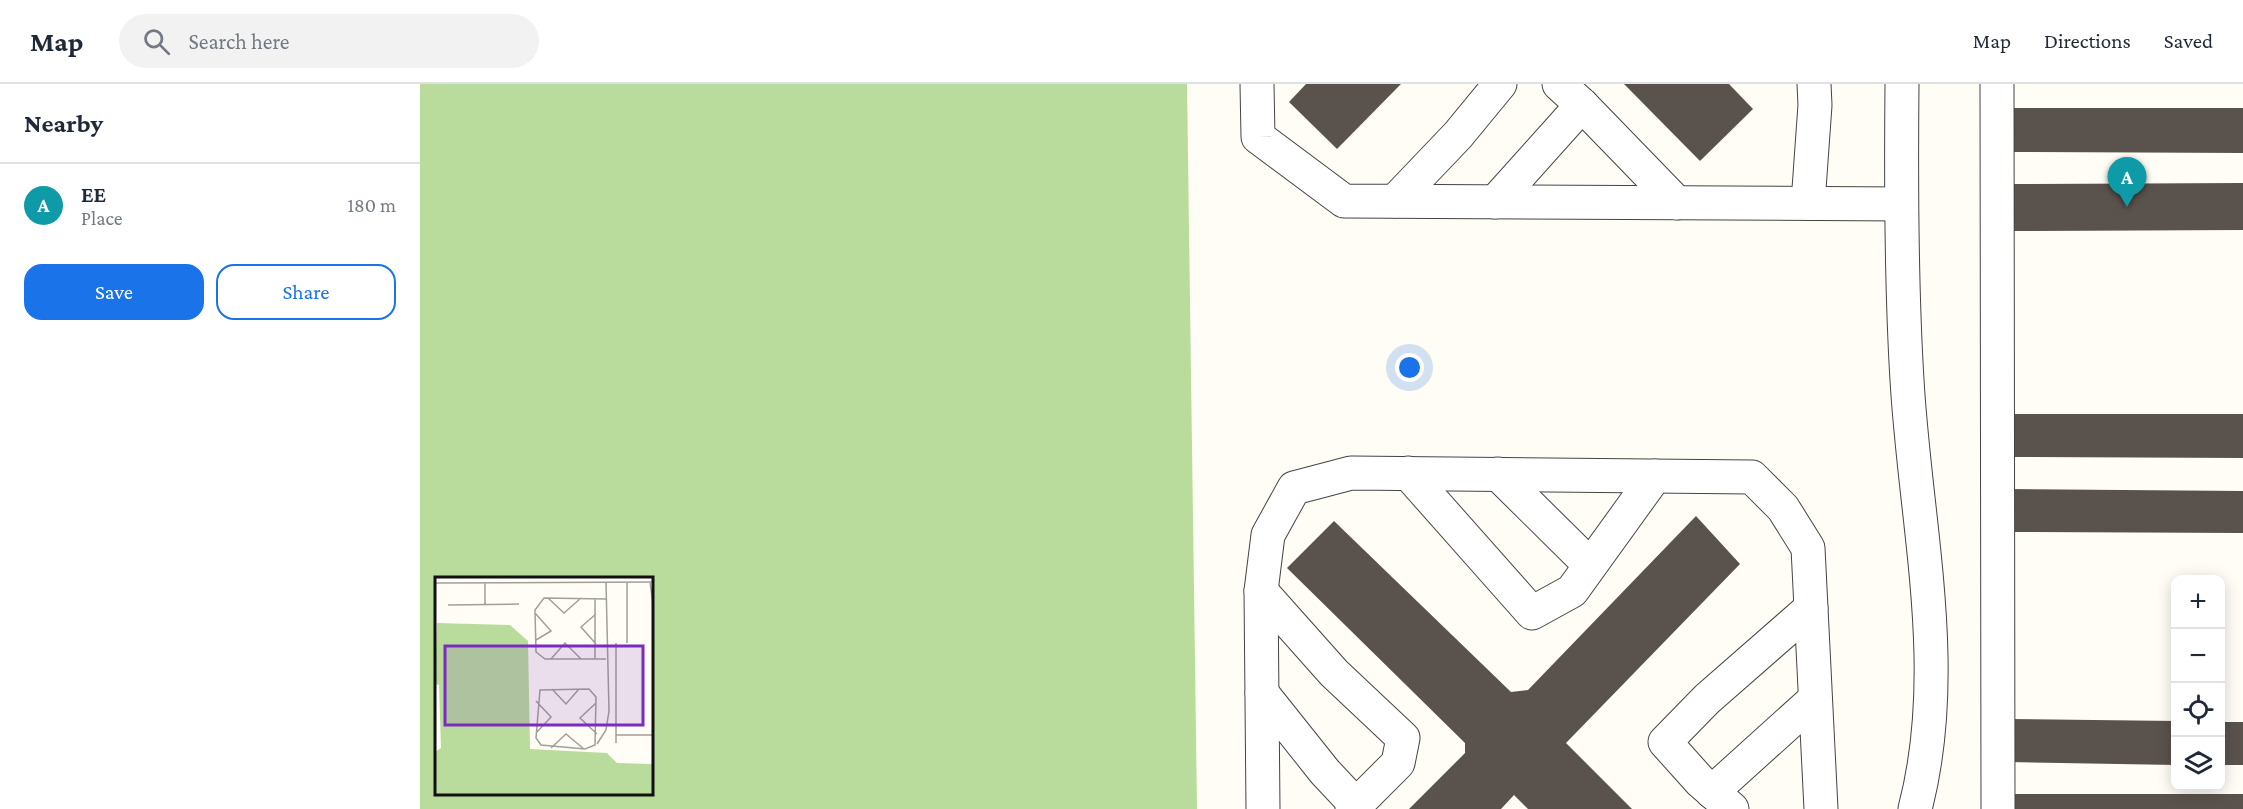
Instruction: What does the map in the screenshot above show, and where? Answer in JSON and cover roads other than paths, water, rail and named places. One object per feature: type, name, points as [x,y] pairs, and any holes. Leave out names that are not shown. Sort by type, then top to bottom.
[{"type":"lane","points":[[1257,84],[1258,136],[1344,201],[1901,204]]},
{"type":"lane","points":[[1395,201],[1458,135],[1500,84]]},
{"type":"lane","points":[[1808,203],[1815,105],[1814,84]]},
{"type":"lane","points":[[1902,84],[1901,204],[1907,381],[1922,520],[1931,674],[1924,772],[1915,809]]},
{"type":"lane","points":[[1997,84],[1998,809]]},
{"type":"lane","points":[[1495,202],[1571,94],[1677,203]]},
{"type":"lane","points":[[1263,809],[1261,591],[1268,535],[1294,488],[1352,473],[1752,477],[1783,508],[1808,548],[1821,809]]},
{"type":"lane","points":[[1408,473],[1532,612],[1572,591],[1655,476]]},
{"type":"lane","points":[[1498,474],[1590,565]]},
{"type":"lane","points":[[1261,591],[1334,673],[1402,738],[1398,763],[1354,807],[1262,693]]},
{"type":"lane","points":[[1811,608],[1707,699],[1665,742],[1700,781],[1722,801],[1815,699]]},
{"type":"place","name":"EE","points":[[2127,207]]}]
